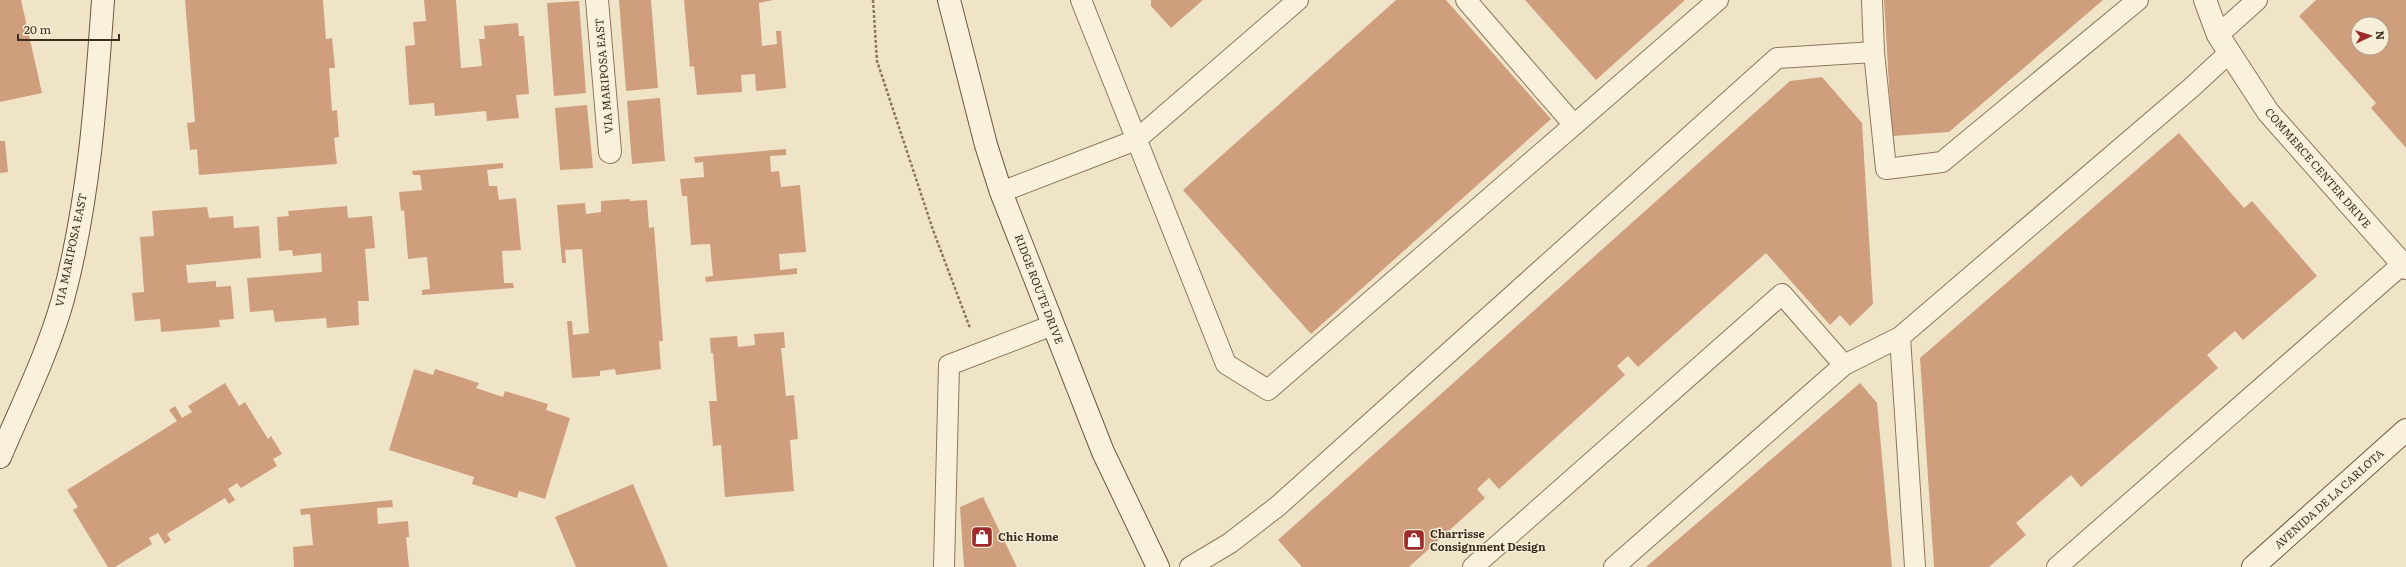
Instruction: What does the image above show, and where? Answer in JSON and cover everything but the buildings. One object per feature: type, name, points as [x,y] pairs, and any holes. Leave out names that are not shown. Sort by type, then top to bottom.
[{"type":"street","name":"VIA MARIPOSA EAST","points":[[0,457],[38,366],[62,300],[78,230],[94,128],[103,0]]},
{"type":"street","name":"VIA MARIPOSA EAST","points":[[597,0],[610,152]]},
{"type":"street","name":"RIDGE ROUTE DRIVE","points":[[949,0],[986,145],[1001,192],[1103,452],[1158,567]]},
{"type":"street","name":"COMMERCE CENTER DRIVE","points":[[2205,0],[2218,35],[2268,112],[2405,264]]},
{"type":"street","name":"AVENIDA DE LA CARLOTA","points":[[2253,567],[2406,430]]},
{"type":"lane","points":[[1081,0],[1226,364],[1268,390],[1718,0]]},
{"type":"lane","points":[[1001,192],[1136,140],[1298,0]]},
{"type":"lane","points":[[1466,0],[1574,125]]},
{"type":"lane","points":[[1872,0],[1874,52],[1886,169],[1942,162],[2138,0]]},
{"type":"lane","points":[[2218,35],[2257,0]]},
{"type":"lane","points":[[1190,567],[1230,543],[1278,506],[1777,58],[1874,52]]},
{"type":"lane","points":[[1614,567],[1844,364],[1900,337],[2191,88],[2229,53]]},
{"type":"lane","points":[[2057,567],[2405,264]]},
{"type":"lane","points":[[1473,567],[1782,294],[1844,364]]},
{"type":"lane","points":[[944,567],[949,365],[1053,325]]},
{"type":"lane","points":[[1900,337],[1914,567]]},
{"type":"path","points":[[873,0],[877,61],[932,230],[979,354]]},
{"type":"place","name":"Chic Home","points":[[982,537]]},
{"type":"place","name":"Charrisse Consignment Design","points":[[1414,540]]}]
